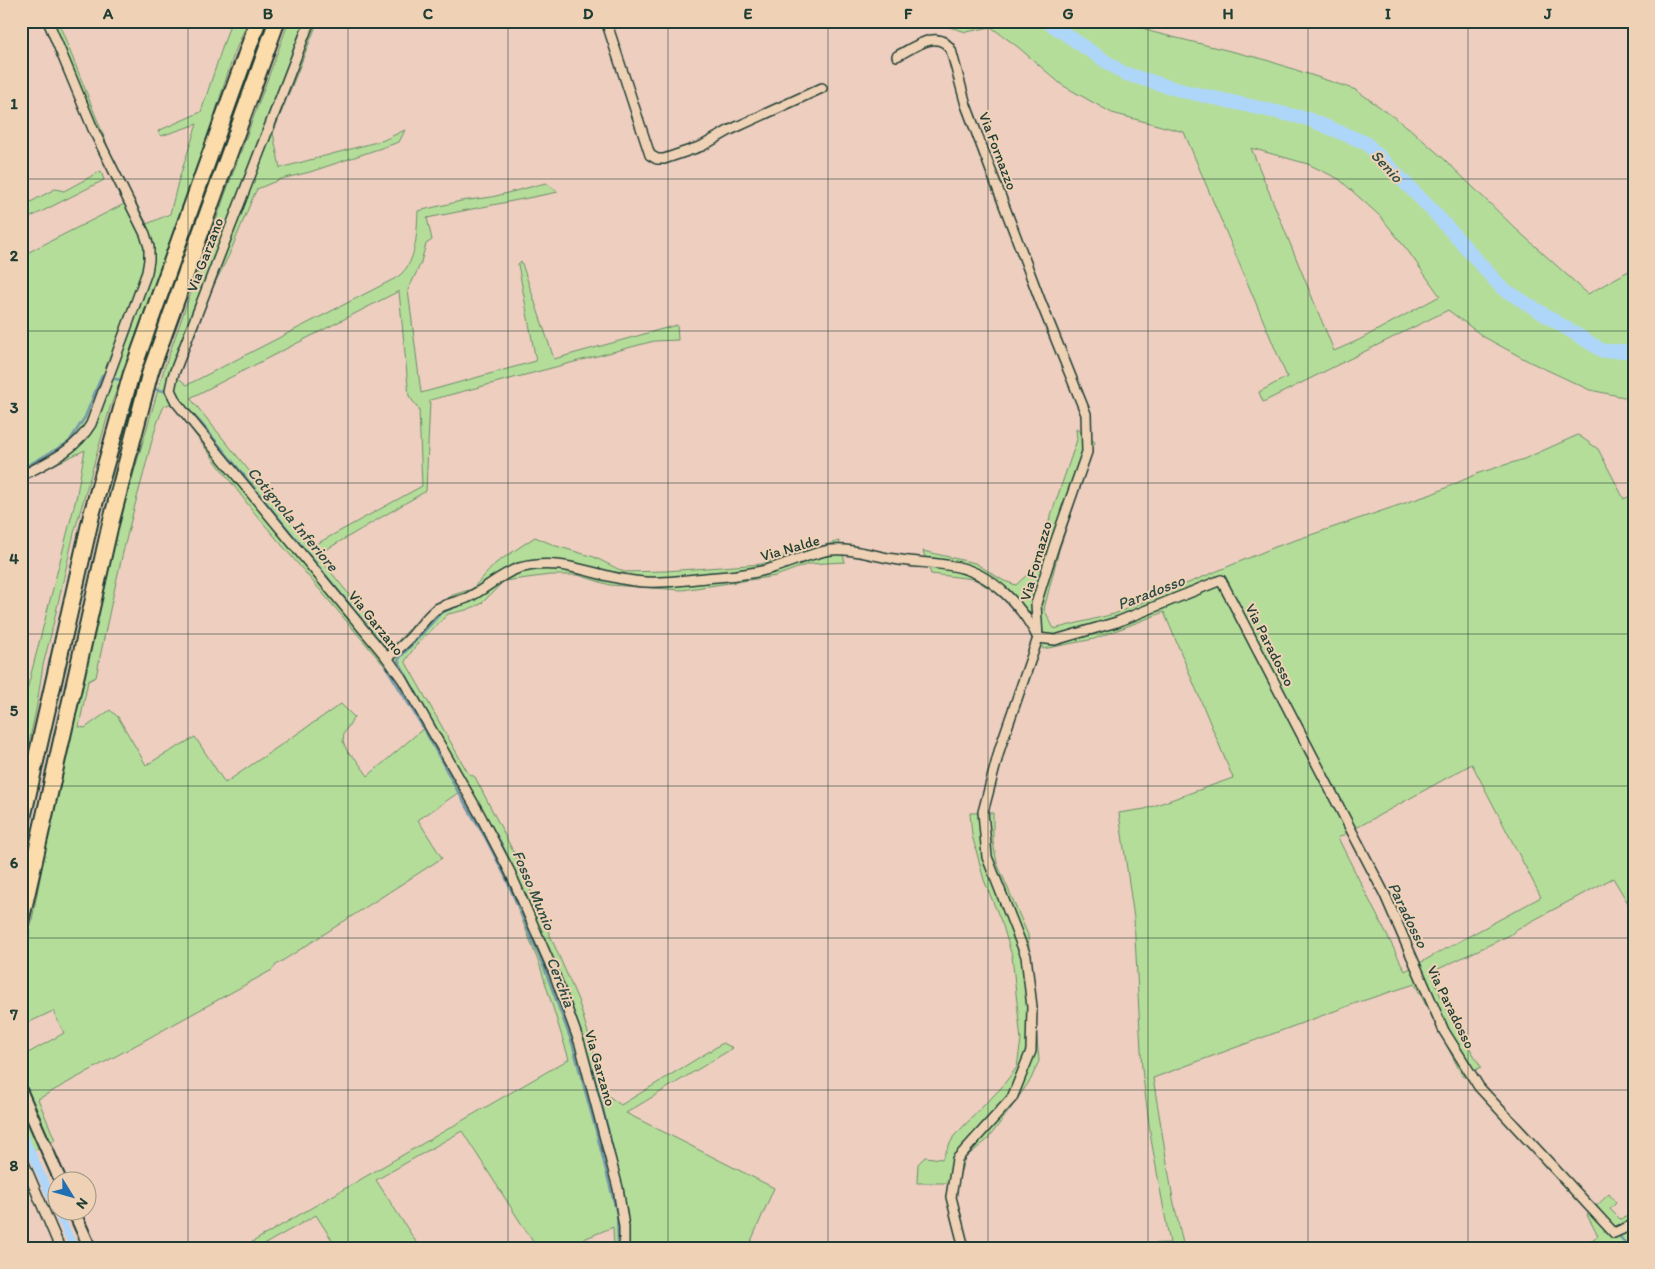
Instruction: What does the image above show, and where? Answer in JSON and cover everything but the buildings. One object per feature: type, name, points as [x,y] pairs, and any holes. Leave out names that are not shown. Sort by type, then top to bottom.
[{"type":"highway","points":[[21,825],[92,513],[131,375],[258,21]]},
{"type":"highway","points":[[21,920],[110,526],[150,373],[277,21]]},
{"type":"main road","points":[[21,1091],[57,1172]]},
{"type":"main road","points":[[78,1222],[90,1248]]},
{"type":"street","points":[[21,476],[60,456],[71,448],[80,440],[91,424],[144,280],[149,260],[145,234],[138,217],[104,152],[48,21]]},
{"type":"street","name":"Via Garzano","points":[[310,21],[173,376],[170,390],[182,410],[388,658],[403,680],[479,813],[510,872],[554,973],[580,1044],[618,1188],[624,1227],[624,1248]]},
{"type":"street","points":[[606,21],[650,155],[657,159],[664,159],[702,146],[730,130],[822,88]]},
{"type":"street","name":"Via Fornazzo","points":[[898,56],[933,40],[941,40],[947,43],[952,50],[966,105],[1040,300],[1086,414],[1087,452],[1036,604],[1038,638],[1000,748],[983,812],[987,857],[1026,956],[1032,1007],[1031,1050],[1012,1098],[957,1159],[952,1197],[964,1248]]},
{"type":"street","name":"Via Nalde","points":[[388,658],[406,643],[434,611],[440,607],[468,597],[508,572],[527,566],[582,568],[625,580],[645,582],[672,581],[747,573],[768,569],[828,551],[839,550],[945,565],[971,572],[1001,590],[1031,623],[1038,638]]},
{"type":"street","name":"Via Paradosso","points":[[1038,638],[1055,640],[1117,622],[1221,580],[1384,895],[1444,1031],[1479,1087],[1614,1232],[1634,1224]]},
{"type":"street","points":[[21,1156],[60,1248]]},
{"type":"green space","points":[[42,21],[58,21],[110,152],[99,154]]},
{"type":"green space","points":[[231,21],[248,21],[234,54],[187,201],[110,408],[74,533],[43,665],[36,710],[21,780],[21,713],[76,499],[85,450],[21,480],[21,369],[23,368],[21,365],[21,256],[134,199],[147,224],[170,214],[178,182],[197,124],[161,136],[158,131],[201,112]]},
{"type":"green space","points":[[289,21],[318,21],[273,133],[280,168],[384,140],[405,130],[399,142],[310,172],[281,179],[257,189],[229,255],[206,301],[176,376],[187,385],[400,275],[408,266],[414,251],[418,211],[461,201],[492,197],[546,183],[558,192],[427,218],[432,240],[426,244],[420,265],[408,290],[421,393],[536,361],[518,264],[521,261],[554,359],[677,325],[678,340],[654,341],[430,400],[426,491],[317,555],[386,640],[394,645],[427,611],[453,595],[472,589],[496,563],[535,537],[556,546],[594,557],[624,572],[762,564],[804,548],[815,548],[839,541],[845,562],[808,564],[776,576],[682,590],[610,585],[578,575],[550,575],[504,581],[481,604],[448,614],[417,644],[405,661],[468,773],[475,777],[517,859],[578,1000],[607,1095],[621,1105],[723,1043],[733,1048],[626,1113],[774,1188],[748,1248],[614,1248],[613,1227],[562,1248],[537,1248],[462,1131],[376,1180],[420,1248],[337,1248],[316,1215],[258,1248],[242,1248],[569,1059],[540,966],[496,852],[461,790],[418,820],[442,858],[276,965],[272,970],[38,1099],[55,1140],[21,1157],[21,1057],[64,1033],[53,1011],[21,1026],[21,978],[70,720],[98,595],[165,366],[227,189]],"holes":[[[399,291],[409,396],[419,409],[422,486],[311,547],[190,398]],[[170,404],[253,511],[382,663],[397,678],[425,727],[368,776],[355,758],[348,753],[343,741],[344,733],[354,717],[341,704],[225,783],[195,737],[146,765],[118,717],[110,710],[85,728],[79,727],[88,681],[96,677],[122,555],[154,434],[164,406]]]},
{"type":"green space","points":[[942,21],[1127,21],[1152,32],[1263,59],[1356,90],[1409,128],[1588,294],[1634,268],[1634,399],[1590,390],[1530,362],[1484,337],[1448,310],[1263,402],[1259,392],[1287,377],[1184,132],[1112,113],[1062,85],[1018,47],[991,27],[966,32],[943,25]],"holes":[[[1251,148],[1308,164],[1339,179],[1381,217],[1440,296],[1359,340],[1334,351]]]},
{"type":"green space","points":[[101,171],[104,180],[21,222],[21,207],[55,189],[64,191]]},
{"type":"green space","points":[[1076,429],[1095,442],[1059,550],[1044,609],[1054,629],[1114,614],[1275,547],[1432,494],[1479,473],[1524,459],[1578,435],[1598,449],[1624,499],[1634,494],[1634,836],[1632,837],[1634,840],[1634,913],[1613,878],[1515,930],[1512,934],[1432,972],[1443,1003],[1481,1067],[1463,1077],[1415,984],[1359,1002],[1153,1078],[1173,1199],[1184,1248],[1030,1248],[1170,1243],[1151,1139],[1142,1069],[1134,918],[1119,813],[1145,809],[1233,778],[1164,612],[1094,639],[1043,649],[1030,613],[974,579],[931,574],[923,551],[975,563],[1004,581],[1016,585],[1030,572],[1037,556],[1077,440]],"holes":[[[1472,764],[1541,897],[1405,971],[1338,838]]]},
{"type":"green space","points":[[970,813],[993,813],[993,842],[997,863],[1028,935],[1039,1061],[1031,1079],[987,1140],[965,1158],[957,1183],[917,1183],[918,1164],[925,1157],[942,1159],[954,1136],[1001,1088],[1017,1067],[1021,1040],[1012,956],[1003,926],[984,880],[972,835]]},
{"type":"green space","points":[[1609,1194],[1616,1203],[1610,1209],[1620,1219],[1634,1214],[1634,1248],[1579,1248],[1598,1236],[1587,1215]]},
{"type":"waterway","name":"Senio","points":[[1046,21],[1123,73],[1183,91],[1308,119],[1366,143],[1432,210],[1502,288],[1603,351],[1634,351]]},
{"type":"waterway","name":"Cotignola Inferiore","points":[[21,469],[69,442],[85,417],[102,375]]},
{"type":"waterway","name":"Cotignola Inferiore","points":[[115,379],[122,380]]},
{"type":"waterway","name":"Cotignola Inferiore","points":[[154,389],[164,391]]},
{"type":"waterway","name":"Cotignola Inferiore","points":[[183,404],[201,423],[387,650]]},
{"type":"waterway","name":"Fosso Munio","points":[[448,750],[398,660],[441,613],[464,603]]},
{"type":"waterway","name":"Cerchia","points":[[385,665],[424,729],[485,837],[505,876],[545,970],[572,1043],[595,1127],[617,1214],[618,1248]]},
{"type":"waterway","name":"Fosso Munio","points":[[485,816],[502,845],[514,871]]},
{"type":"waterway","name":"Fosso Munio","points":[[516,876],[539,928]]},
{"type":"waterway","name":"Fosso Munio","points":[[564,988],[602,1104],[619,1175]]},
{"type":"waterway","points":[[21,1130],[74,1248]]},
{"type":"waterway","name":"Fosso Munio","points":[[628,1234],[629,1248]]},
{"type":"waterway","name":"Paradosso","points":[[1620,1237],[1630,1248]]}]
